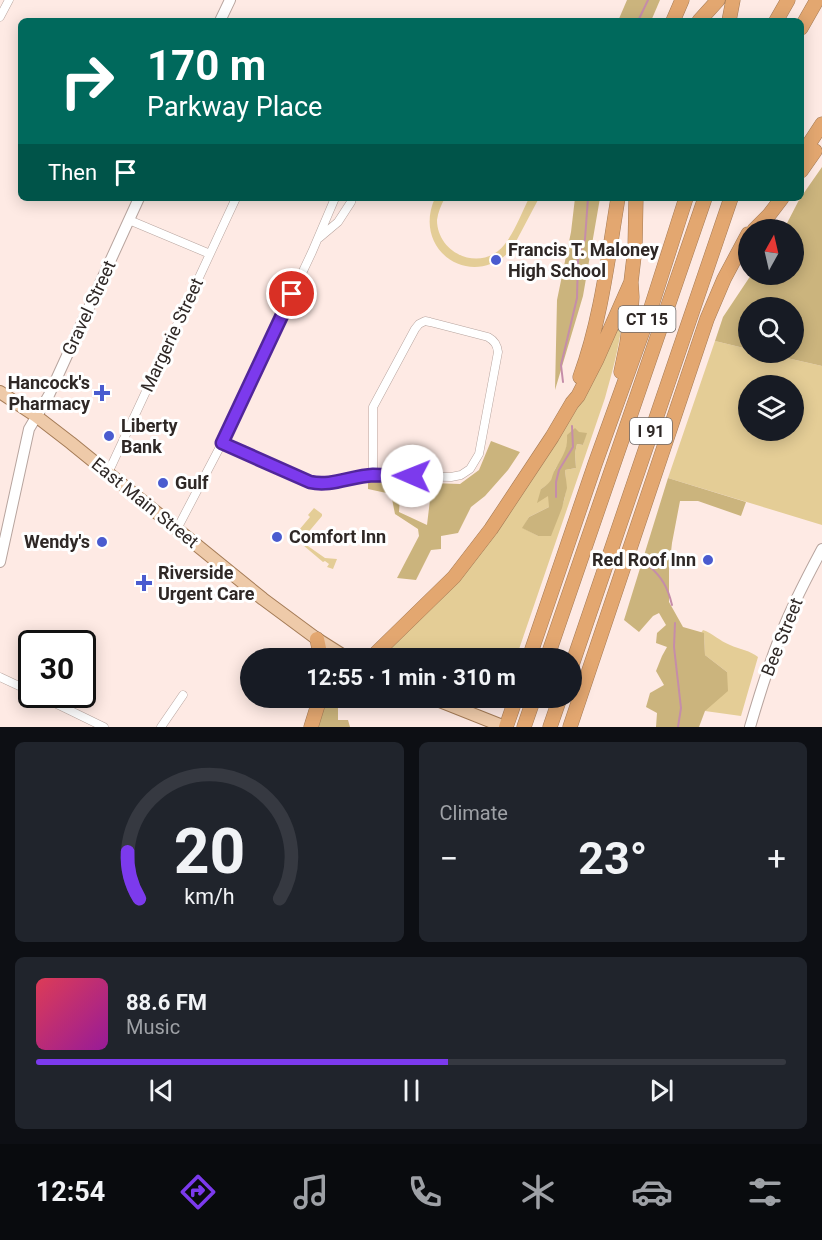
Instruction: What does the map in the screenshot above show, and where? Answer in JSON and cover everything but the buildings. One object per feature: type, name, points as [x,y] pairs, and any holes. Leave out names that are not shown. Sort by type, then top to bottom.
[{"type":"highway","points":[[674,18],[682,0]]},
{"type":"highway","points":[[730,18],[733,0]]},
{"type":"highway","points":[[778,18],[788,0]]},
{"type":"highway","points":[[804,23],[817,0]]},
{"type":"highway","points":[[701,18],[713,4]]},
{"type":"highway","points":[[804,151],[822,124]]},
{"type":"highway","points":[[804,167],[822,141]]},
{"type":"highway","points":[[572,403],[598,315],[617,201]]},
{"type":"highway","points":[[605,438],[606,418],[627,343],[632,297],[636,201]]},
{"type":"highway","name":"CT 15","points":[[532,648],[653,303],[685,201]]},
{"type":"highway","name":"I 91","points":[[550,648],[704,201]]},
{"type":"highway","name":"I 91","points":[[578,648],[730,201]]},
{"type":"highway","points":[[760,219],[770,201]]},
{"type":"highway","points":[[766,219],[780,201]]},
{"type":"highway","name":"CT 15","points":[[582,690],[707,319],[738,253]]},
{"type":"highway","points":[[382,648],[447,585],[472,556],[530,472],[578,396],[631,282]]},
{"type":"highway","points":[[317,639],[319,648]]},
{"type":"highway","points":[[311,727],[317,708]]},
{"type":"highway","points":[[505,727],[512,708]]},
{"type":"highway","points":[[524,727],[531,708]]},
{"type":"highway","points":[[550,727],[557,708]]},
{"type":"highway","name":"CT 15","points":[[570,727],[576,708]]},
{"type":"highway","points":[[579,727],[581,708]]},
{"type":"main road","points":[[221,18],[230,0]]},
{"type":"main road","name":"Gravel Street","points":[[0,562],[27,434],[49,395],[138,201]]},
{"type":"main road","name":"East Main Street","points":[[0,392],[36,416],[263,599],[331,648]]},
{"type":"main road","name":"Bee Street","points":[[750,727],[781,632],[822,549]]},
{"type":"main road","points":[[456,708],[505,727]]},
{"type":"street","points":[[0,17],[9,0]]},
{"type":"street","name":"Margerie Street","points":[[108,473],[235,201]]},
{"type":"street","points":[[177,529],[222,443],[334,201]]},
{"type":"street","points":[[318,239],[338,222],[351,201]]},
{"type":"street","points":[[129,220],[210,254]]},
{"type":"street","points":[[222,443],[318,484],[373,475],[451,477],[461,475],[470,469],[479,453],[498,352],[494,341],[488,337],[430,322],[424,321],[419,324],[373,407],[373,475]]},
{"type":"street","points":[[0,677],[18,685]]},
{"type":"street","points":[[161,727],[183,695]]},
{"type":"street","points":[[65,708],[104,727]]},
{"type":"shaded area","points":[[627,0],[660,0],[652,18],[619,18]]},
{"type":"shaded area","points":[[822,167],[822,366],[804,362],[804,297],[738,297],[738,347],[715,341],[723,317],[744,285],[804,285],[804,219],[789,219],[798,201],[804,201],[804,193]]},
{"type":"shaded area","points":[[434,201],[444,201],[437,220],[443,241],[458,254],[478,259],[498,251],[512,234],[528,201],[537,201],[512,249],[497,261],[480,267],[464,266],[450,260],[439,249],[431,234],[430,217]]},
{"type":"shaded area","points":[[575,201],[599,201],[583,296],[555,390],[557,300],[571,232]]},
{"type":"shaded area","points":[[618,322],[622,322],[605,398],[519,648],[389,648],[525,488],[589,387]],"holes":[[[586,433],[583,445],[577,444],[576,468],[565,470],[564,500],[557,513],[538,536],[523,528],[529,517],[549,507],[549,495],[541,489],[550,483],[555,469],[565,455],[568,440]]]},
{"type":"shaded area","points":[[715,341],[738,347],[738,363],[804,362],[822,366],[822,525],[668,478]]},
{"type":"shaded area","points":[[575,428],[579,432],[587,433],[583,445],[577,444],[576,468],[565,470],[567,488],[551,536],[538,536],[522,528],[529,517],[549,507],[548,496],[537,503],[541,489],[551,481],[565,452],[567,435]]},
{"type":"shaded area","points":[[491,441],[520,452],[508,470],[485,496],[471,507],[458,533],[441,536],[441,549],[431,550],[416,580],[397,578],[419,536],[418,529],[395,514],[391,494],[368,489],[368,482],[374,480],[401,481],[399,512],[427,525],[432,483],[460,484],[479,470]]},
{"type":"shaded area","points":[[668,478],[746,502],[741,516],[698,501],[680,501],[669,569],[669,602],[683,627],[704,633],[705,655],[727,672],[728,691],[705,711],[699,727],[656,727],[657,713],[646,707],[650,693],[664,685],[656,671],[667,647],[656,643],[657,633],[666,625],[659,613],[653,616],[639,632],[624,620]]},
{"type":"shaded area","points":[[314,508],[322,516],[306,535],[310,538],[305,544],[325,558],[337,559],[333,569],[327,567],[329,564],[323,562],[297,540],[302,534],[299,530]]},
{"type":"shaded area","points":[[703,630],[758,657],[741,716],[705,711],[727,672],[705,655],[704,634],[701,633]]},
{"type":"shaded area","points":[[324,708],[338,708],[338,720],[348,720],[350,727],[318,727]]},
{"type":"waterway","points":[[639,18],[648,0]]},
{"type":"waterway","points":[[563,382],[561,365],[577,298],[578,257],[585,239],[588,201]]},
{"type":"waterway","points":[[556,497],[559,470],[573,447],[572,426]]},
{"type":"waterway","points":[[649,566],[664,583],[672,605]]},
{"type":"waterway","points":[[675,623],[674,647],[681,708],[678,727]]},
{"type":"place","name":"Francis T. Maloney High School","points":[[496,260]]},
{"type":"place","name":"Hancock's Pharmacy","points":[[102,393]]},
{"type":"place","name":"Liberty Bank","points":[[109,436]]},
{"type":"place","name":"Gulf","points":[[163,483]]},
{"type":"place","name":"Comfort Inn","points":[[277,537]]},
{"type":"place","name":"Wendy's","points":[[102,542]]},
{"type":"place","name":"Red Roof Inn","points":[[708,560]]},
{"type":"place","name":"Riverside Urgent Care","points":[[144,583]]},
{"type":"route","points":[[292,294],[222,443],[318,484],[373,475],[412,476]]}]
